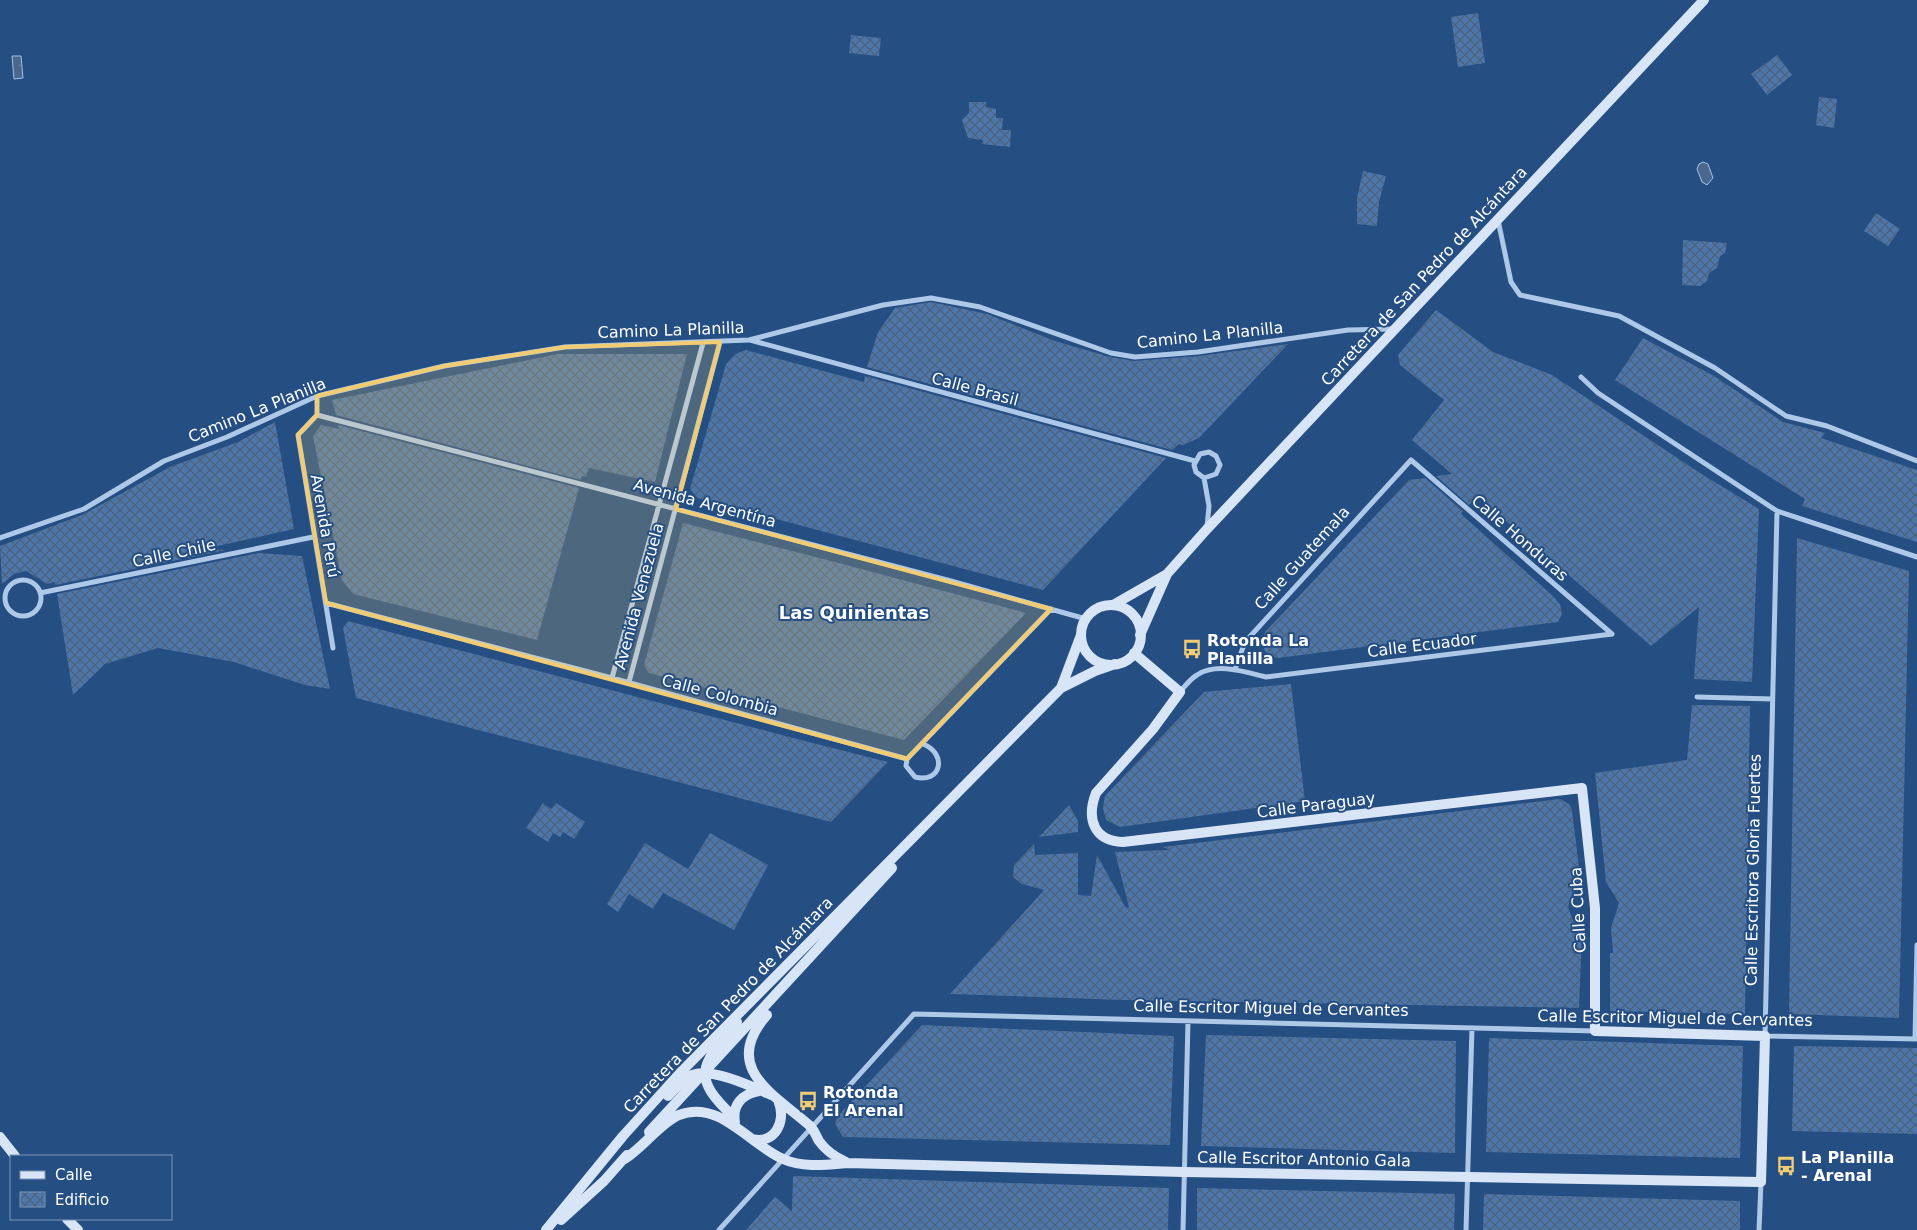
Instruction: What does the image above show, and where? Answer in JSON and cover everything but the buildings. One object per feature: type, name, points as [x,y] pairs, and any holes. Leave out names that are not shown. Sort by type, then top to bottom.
[{"type":"main road","name":"Carretera de San Pedro de Alcántara","points":[[1140,635],[1167,574],[1393,329],[1704,0]]},
{"type":"main road","name":"Carretera de San Pedro de Alcántara","points":[[1113,605],[1167,574]]},
{"type":"main road","points":[[1113,605],[1130,612],[1136,618],[1140,635],[1134,653],[1122,662],[1106,664],[1091,657],[1086,651],[1081,635],[1086,618],[1098,608],[1113,605]]},
{"type":"main road","name":"Carretera de San Pedro de Alcántara","points":[[1061,688],[1081,635]]},
{"type":"main road","points":[[1134,653],[1180,692]]},
{"type":"main road","name":"Carretera de San Pedro de Alcántara","points":[[548,1230],[623,1136],[679,1074],[1061,688],[1114,664]]},
{"type":"main road","name":"Calle Paraguay","points":[[1180,692],[1153,729],[1096,794],[1091,810],[1094,826],[1101,836],[1111,842],[1582,788]]},
{"type":"main road","name":"Calle Cuba","points":[[1582,788],[1595,908],[1595,1031]]},
{"type":"main road","name":"Carretera de San Pedro de Alcántara","points":[[548,1230],[604,1181],[851,914],[941,811]]},
{"type":"main road","points":[[847,1163],[826,1149],[811,1126],[771,1094],[754,1072],[747,1053],[749,1040],[759,1024],[851,914]]},
{"type":"main road","points":[[734,1117],[713,1097],[706,1086],[704,1073],[708,1058],[787,965]]},
{"type":"main road","name":"Calle Escritor Miguel de Cervantes","points":[[1595,1031],[1765,1036]]},
{"type":"main road","name":"Calle Escritora Gloria Fuertes","points":[[1761,1182],[1765,1036]]},
{"type":"main road","points":[[623,1136],[640,1125],[681,1083],[692,1075],[704,1073],[743,1083],[759,1091],[771,1094]]},
{"type":"main road","points":[[738,1130],[734,1117],[735,1109],[744,1096],[759,1091]]},
{"type":"main road","points":[[749,1138],[764,1139],[777,1131],[783,1117],[779,1102]]},
{"type":"main road","points":[[623,1160],[635,1153],[677,1116],[693,1111],[709,1113],[722,1118],[749,1138],[783,1159]]},
{"type":"main road","points":[[0,1137],[14,1155]]},
{"type":"main road","name":"Calle Escritor Antonio Gala","points":[[783,1159],[818,1166],[847,1163],[1183,1172],[1761,1182]]},
{"type":"main road","points":[[68,1220],[78,1230]]},
{"type":"street","points":[[1498,219],[1510,282],[1520,295],[1619,316],[1715,368],[1786,416],[1827,426],[1917,460]]},
{"type":"street","name":"Camino La Planilla","points":[[0,538],[84,508],[164,462],[227,437],[317,396],[444,366],[565,347],[749,340],[883,305],[931,298],[980,307],[1102,350],[1135,357],[1198,352],[1348,330],[1393,329]]},
{"type":"street","name":"Calle Brasil","points":[[749,340],[1195,461]]},
{"type":"street","name":"Avenida Venezuela","points":[[629,682],[720,342]]},
{"type":"street","name":"Avenida Venezuela","points":[[612,678],[703,343]]},
{"type":"street","points":[[1581,377],[1598,393],[1776,511],[1917,558]]},
{"type":"street","points":[[317,396],[317,415]]},
{"type":"street","name":"Avenida Argentína","points":[[317,415],[676,508],[1086,618]]},
{"type":"street","name":"Avenida Perú","points":[[317,415],[298,435],[313,537],[334,648]]},
{"type":"street","points":[[1204,478],[1216,474],[1220,465],[1218,458],[1213,453],[1204,452],[1195,461],[1196,472],[1204,478],[1209,506],[1207,529]]},
{"type":"street","name":"Calle Honduras","points":[[1411,460],[1612,634]]},
{"type":"street","name":"Calle Guatemala","points":[[1235,669],[1245,642],[1411,460]]},
{"type":"street","name":"Calle Escritora Gloria Fuertes","points":[[1765,1036],[1776,511]]},
{"type":"street","name":"Calle Chile","points":[[40,593],[313,537]]},
{"type":"street","points":[[20,580],[28,581],[35,585],[40,593],[37,608],[24,616],[16,614],[9,609],[5,600],[7,589],[13,583],[20,580]]},
{"type":"street","name":"Calle Colombia","points":[[326,603],[629,682],[906,759]]},
{"type":"street","points":[[923,744],[934,750],[939,758],[937,771],[933,775],[924,778],[915,777],[909,772],[906,759],[923,744],[1051,609]]},
{"type":"street","name":"Calle Ecuador","points":[[1235,669],[1266,677],[1612,634]]},
{"type":"street","points":[[1180,692],[1196,675],[1203,672],[1235,669]]},
{"type":"street","points":[[1697,697],[1772,699]]},
{"type":"street","points":[[1916,1039],[1917,946]]},
{"type":"street","name":"Calle Escritor Miguel de Cervantes","points":[[719,1230],[914,1014],[1595,1031]]},
{"type":"street","points":[[1183,1230],[1188,1021]]},
{"type":"street","points":[[1466,1230],[1472,1028]]},
{"type":"street","name":"Calle Escritor Miguel de Cervantes","points":[[1765,1036],[1916,1039]]},
{"type":"street","name":"Calle Escritora Gloria Fuertes","points":[[1759,1230],[1761,1182]]},
{"type":"highlighted area","points":[[720,342],[676,509],[1051,609],[907,759],[326,603],[298,435],[317,415],[317,396],[444,366],[565,347]]},
{"type":"water","points":[[12,56],[21,56],[23,78],[14,79]]},
{"type":"water","points":[[1703,162],[1708,164],[1713,178],[1707,185],[1702,182],[1697,169],[1699,164]]},
{"type":"place","name":"Rotonda La Planilla","points":[[1192,649]]},
{"type":"place","name":"Rotonda El Arenal","points":[[808,1101]]},
{"type":"place","name":"La Planilla - Arenal","points":[[1786,1166]]},
{"type":"district","name":"Las Quinientas","points":[[854,612]]}]
